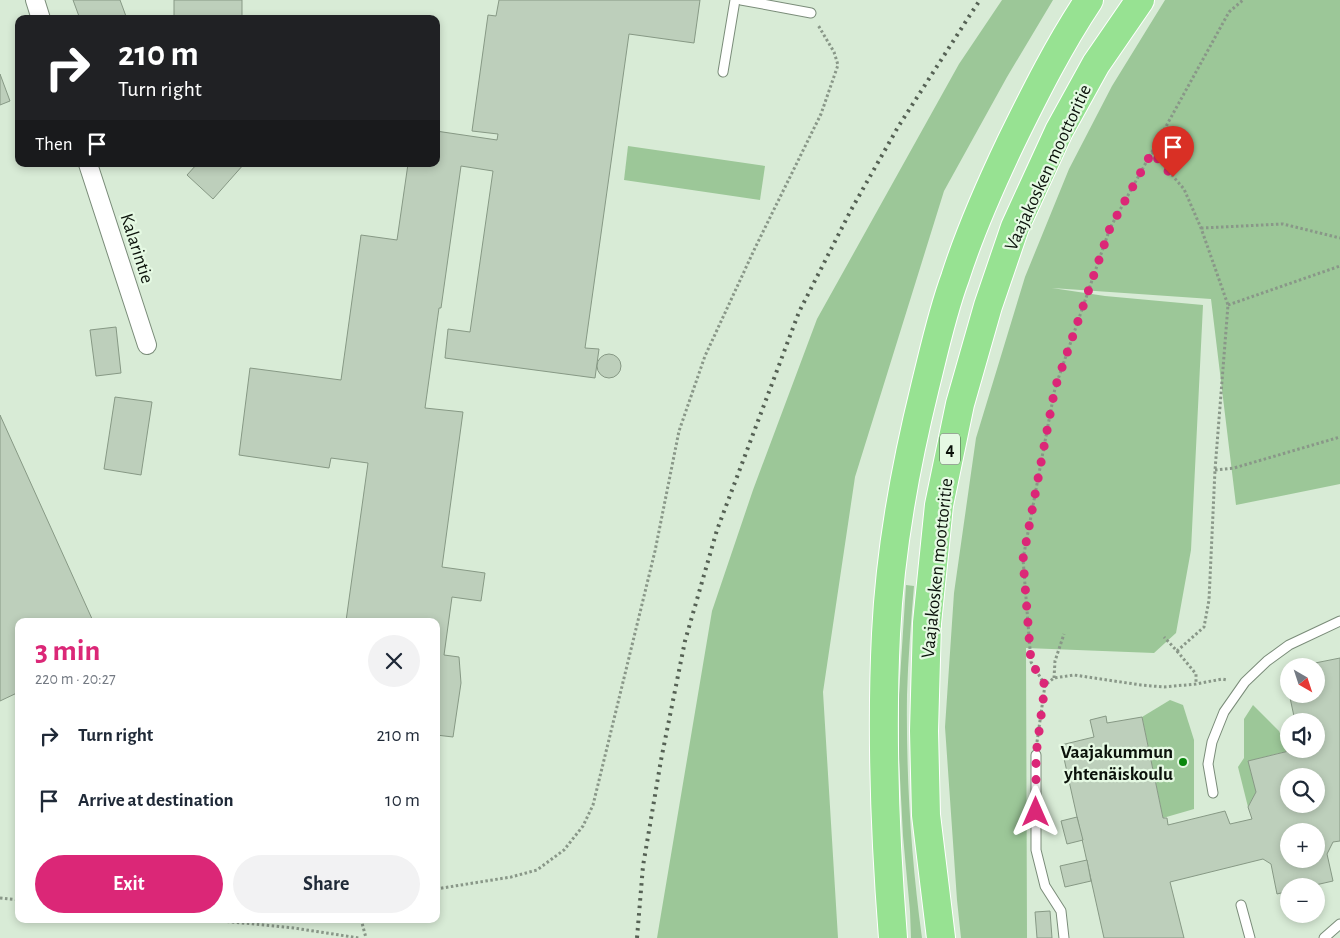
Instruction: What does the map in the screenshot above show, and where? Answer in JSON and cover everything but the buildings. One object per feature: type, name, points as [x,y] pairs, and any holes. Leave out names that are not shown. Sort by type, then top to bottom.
[{"type":"highway","name":"4","points":[[893,938],[883,759],[886,632],[895,534],[913,435],[954,279],[985,197],[1034,94],[1068,31],[1089,0]]},
{"type":"highway","name":"Vaajakosken moottoritie","points":[[940,938],[926,815],[924,731],[926,633],[938,505],[960,404],[988,306],[1015,228],[1059,131],[1096,64],[1140,0]]},
{"type":"street","points":[[36,0],[41,15]]},
{"type":"street","name":"Kalarintie","points":[[89,167],[147,345]]},
{"type":"lane","points":[[723,72],[735,0]]},
{"type":"lane","points":[[741,0],[811,13]]},
{"type":"lane","points":[[1213,793],[1208,764],[1212,742],[1224,712],[1245,682],[1267,661],[1288,645],[1340,621]]},
{"type":"lane","points":[[1036,755],[1036,850],[1045,886],[1061,911],[1064,938]]},
{"type":"lane","points":[[1241,905],[1250,938]]},
{"type":"lane","points":[[1324,938],[1340,924]]},
{"type":"path","points":[[1036,755],[1045,685],[1031,662],[1023,559],[1055,388],[1110,228],[1229,12],[1243,0]]},
{"type":"path","points":[[440,889],[511,878],[537,870],[564,850],[583,826],[593,805],[655,552],[679,431],[705,356],[755,248],[821,114],[838,65],[834,52],[811,13]]},
{"type":"path","points":[[1152,152],[1184,189],[1201,228],[1228,305],[1215,470],[1209,600],[1204,627],[1177,651]]},
{"type":"path","points":[[1201,228],[1283,224],[1340,238]]},
{"type":"path","points":[[1228,305],[1340,266]]},
{"type":"path","points":[[1215,470],[1234,468],[1340,437]]},
{"type":"path","points":[[1054,678],[1055,661],[1064,634]]},
{"type":"path","points":[[1164,637],[1196,674],[1196,684]]},
{"type":"path","points":[[1045,685],[1054,678],[1074,675],[1164,687],[1222,679],[1245,682]]},
{"type":"path","points":[[0,898],[15,900]]},
{"type":"path","points":[[243,923],[294,928],[359,938]]},
{"type":"path","points":[[363,923],[366,938]]},
{"type":"green space","points":[[1002,0],[1053,0],[1007,77],[944,191],[855,477],[823,692],[838,938],[657,938],[712,611],[753,490],[817,319],[959,64]]},
{"type":"green space","points":[[1165,0],[1340,0],[1340,484],[1236,505],[1211,299],[1052,288],[1105,296],[1203,305],[1191,550],[1176,633],[1154,653],[1026,648],[1027,938],[961,938],[945,727],[954,593],[976,438],[1025,277],[1069,169],[1112,86]]},
{"type":"green space","points":[[628,146],[765,166],[760,200],[624,180]]},
{"type":"green space","points":[[906,585],[914,586],[907,681],[907,756],[912,847],[922,938],[911,938],[899,759],[899,694]]},
{"type":"green space","points":[[1170,700],[1183,705],[1194,740],[1194,809],[1163,818],[1142,717]]},
{"type":"green space","points":[[1253,705],[1280,733],[1280,753],[1249,761],[1256,792],[1248,807],[1238,767],[1244,758],[1244,719]]},
{"type":"railway","points":[[637,938],[643,866],[661,760],[685,641],[717,530],[799,312],[851,210],[898,127],[980,0]]},
{"type":"place","name":"Vaajakummun yhtenäiskoulu","points":[[1183,762]]},
{"type":"route","points":[[1036,812],[1036,755],[1045,685],[1031,662],[1023,559],[1055,388],[1110,228],[1152,152],[1173,177]]}]
